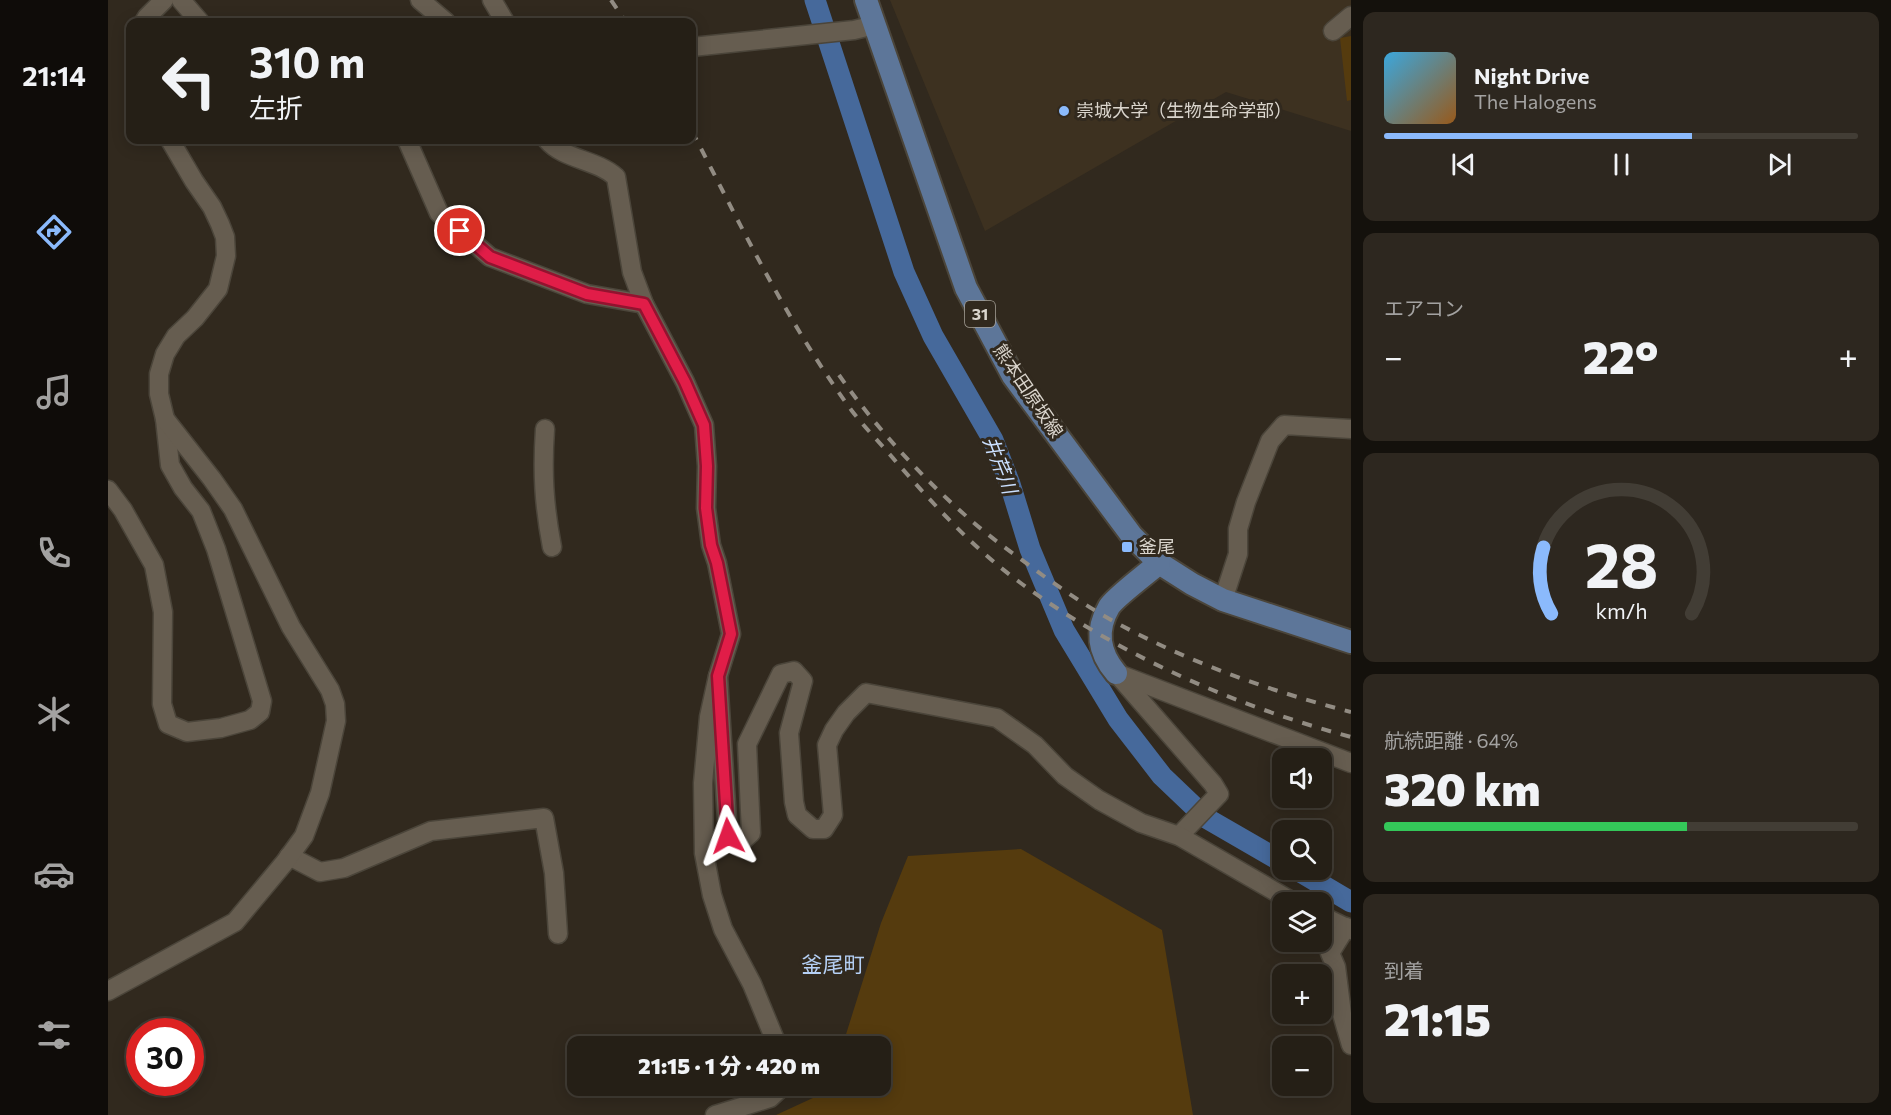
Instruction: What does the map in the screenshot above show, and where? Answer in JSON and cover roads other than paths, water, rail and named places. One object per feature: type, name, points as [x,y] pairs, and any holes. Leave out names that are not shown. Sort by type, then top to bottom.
[{"type":"main road","name":"熊本田原坂線","points":[[866,0],[864,27],[970,296],[1013,376],[1132,536],[1159,563],[1223,600],[1351,642]]},
{"type":"main road","points":[[1116,673],[1102,653],[1101,626],[1109,606],[1159,563]]},
{"type":"street","points":[[146,18],[164,0]]},
{"type":"street","points":[[181,0],[197,18]]},
{"type":"street","points":[[420,0],[441,18]]},
{"type":"street","points":[[492,0],[503,18]]},
{"type":"street","points":[[1333,31],[1351,16]]},
{"type":"street","points":[[696,47],[864,27]]},
{"type":"street","points":[[108,490],[123,510],[154,565],[163,612],[162,704],[168,724],[187,732],[221,728],[250,720],[260,712],[262,701],[216,549],[201,511],[183,488],[170,465],[165,419],[159,394],[159,374],[165,354],[176,336],[195,318],[218,289],[226,256],[225,237],[216,216],[172,144]]},
{"type":"street","points":[[409,144],[439,213],[490,257],[587,294],[644,304]]},
{"type":"street","points":[[550,144],[554,148],[607,169],[616,177],[632,272],[644,304],[685,382],[704,425],[707,466],[706,508],[711,545],[717,563],[731,634],[718,676],[709,717],[703,783],[704,854],[712,895],[723,929],[752,984],[773,1036]]},
{"type":"street","points":[[108,991],[235,922],[304,836],[320,793],[336,721],[335,704],[323,676],[291,627],[233,509],[165,419]]},
{"type":"street","points":[[1223,600],[1238,554],[1238,529],[1270,441],[1284,424],[1351,429]]},
{"type":"street","points":[[545,429],[542,471],[545,510],[552,547]]},
{"type":"street","points":[[718,676],[728,836],[740,843],[751,833],[747,744],[781,674],[794,671],[802,681],[789,732],[794,802],[797,815],[813,829],[824,829],[833,815],[827,744],[846,713],[866,693],[997,718],[1035,745],[1065,776],[1099,800],[1141,823],[1179,836],[1276,892]]},
{"type":"street","points":[[1116,673],[1213,784],[1219,794],[1179,836]]},
{"type":"street","points":[[1116,673],[1351,763]]},
{"type":"street","points":[[289,856],[320,872],[344,868],[431,831],[544,818],[554,873],[558,934]]},
{"type":"street","points":[[1332,921],[1348,929],[1330,953],[1336,968],[1342,1014],[1351,1045]]},
{"type":"street","points":[[715,1115],[772,1096]]},
{"type":"waterway","name":"井芹川","points":[[815,0],[904,272],[933,336],[993,440],[1010,484],[1030,549],[1064,630],[1118,719],[1162,776],[1206,818],[1272,856]]},
{"type":"waterway","name":"井芹川","points":[[1314,880],[1351,902]]},
{"type":"railway","points":[[611,0],[623,18]]},
{"type":"railway","points":[[696,139],[766,274],[829,378],[863,424],[927,496],[972,542],[1005,571],[1059,610],[1138,655],[1222,694],[1264,710],[1351,737]]},
{"type":"railway","points":[[839,375],[885,434],[937,489],[973,522],[1075,598],[1135,633],[1195,660],[1256,684],[1351,712]]},
{"type":"place","name":"崇城大学（生物生命学部）","points":[[1064,111]]},
{"type":"place","name":"釜尾","points":[[1127,547]]},
{"type":"district","name":"釜尾町","points":[[833,965]]}]
